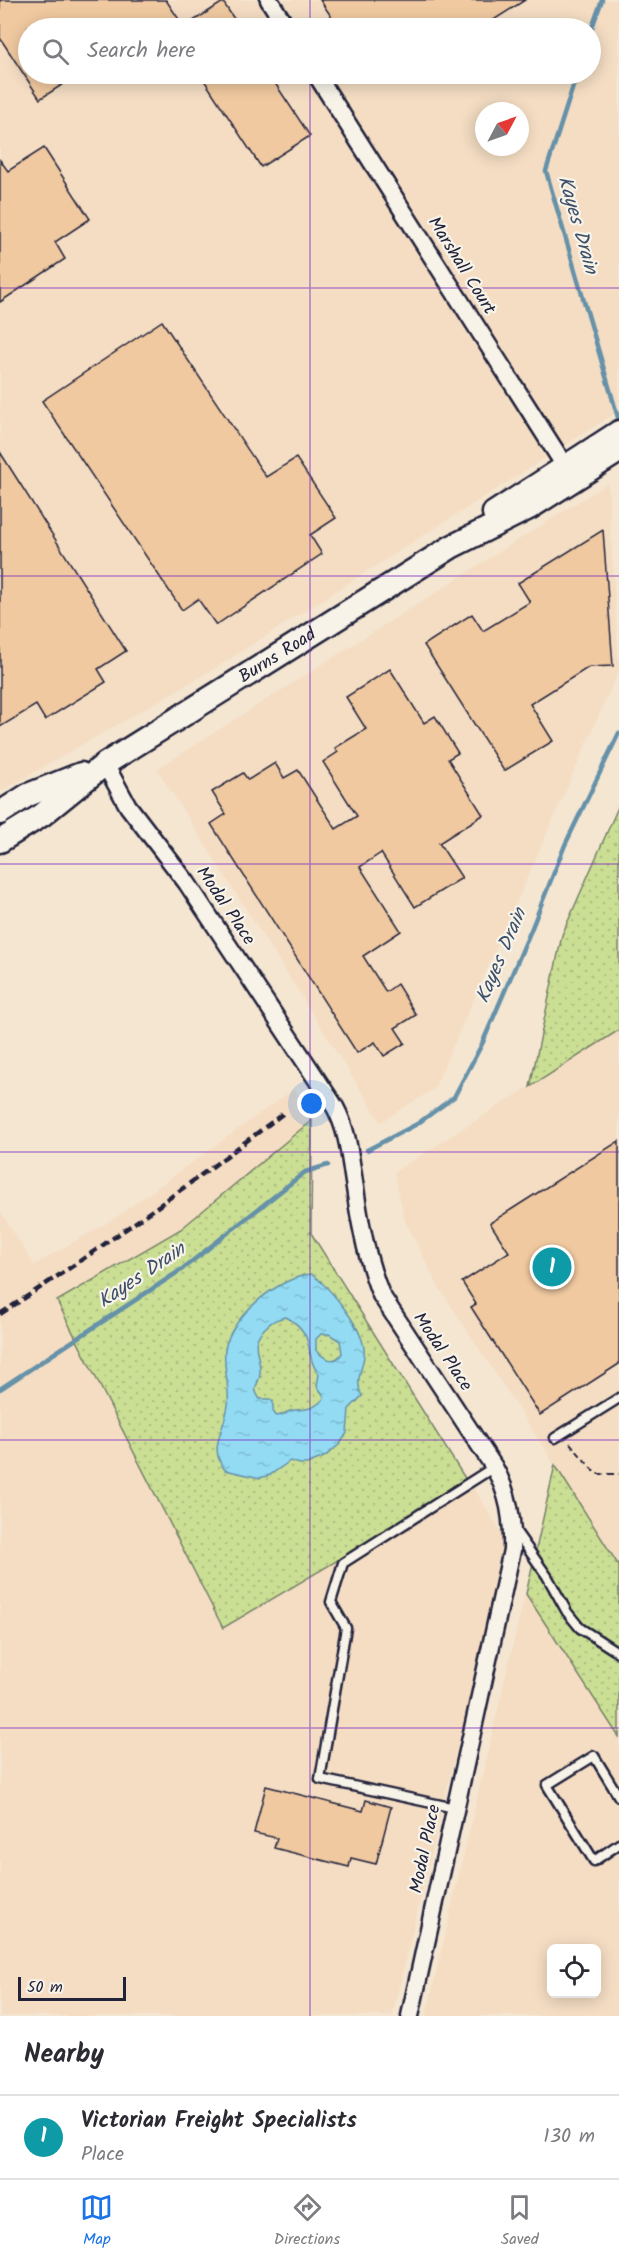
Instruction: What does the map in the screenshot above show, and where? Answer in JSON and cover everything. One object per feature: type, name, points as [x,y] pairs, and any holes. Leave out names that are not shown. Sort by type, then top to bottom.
[{"type":"street","points":[[269,0],[281,18]]},
{"type":"street","name":"Marshall Court","points":[[322,84],[569,473]]},
{"type":"street","name":"Burns Road","points":[[0,841],[42,815],[105,764],[451,548],[494,528],[569,473],[619,432]]},
{"type":"street","name":"Burns Road","points":[[569,473],[619,452]]},
{"type":"street","name":"Burns Road","points":[[0,813],[28,795],[105,764]]},
{"type":"street","name":"Modal Place","points":[[105,764],[128,806],[193,892],[335,1107],[348,1144],[369,1264],[381,1295],[494,1467],[510,1504],[513,1526],[512,1550],[410,2016]]},
{"type":"lane","points":[[560,1436],[619,1398]]},
{"type":"lane","points":[[455,1808],[320,1779],[346,1628],[331,1602],[343,1563],[494,1467]]},
{"type":"lane","points":[[513,1526],[547,1576],[567,1612],[580,1628],[619,1653]]},
{"type":"lane","points":[[619,1797],[594,1756],[547,1785],[594,1861],[619,1844]]},
{"type":"path","points":[[560,1436],[596,1474],[619,1474]]},
{"type":"shaded area","points":[[0,0],[619,0],[619,411],[214,669],[0,792]]},
{"type":"shaded area","points":[[608,483],[619,670],[434,1089],[381,1122],[157,769]]},
{"type":"shaded area","points":[[619,1030],[619,2016],[426,2016],[555,1465],[438,1286],[405,1221],[394,1172]]},
{"type":"shaded area","points":[[294,1089],[312,1120],[181,1229],[57,1301],[223,1628],[465,1474],[505,1538],[498,1577],[392,2016],[0,2016],[0,1211],[34,1265],[115,1218]]},
{"type":"green space","points":[[619,805],[619,1030],[530,1087],[562,935]]},
{"type":"green space","points":[[312,1120],[311,1233],[468,1483],[223,1628],[57,1301],[181,1229]]},
{"type":"green space","points":[[555,1465],[619,1566],[619,1737],[526,1594]]},
{"type":"water","points":[[311,1274],[319,1280],[345,1310],[360,1334],[364,1355],[359,1380],[362,1396],[349,1409],[347,1433],[340,1444],[324,1457],[307,1464],[290,1461],[270,1475],[260,1478],[225,1470],[217,1454],[217,1446],[228,1405],[225,1349],[229,1336],[236,1324],[258,1301],[284,1283]],"holes":[[[286,1317],[296,1324],[306,1338],[314,1367],[319,1374],[317,1386],[324,1396],[323,1400],[311,1408],[276,1416],[273,1411],[273,1402],[270,1399],[260,1399],[256,1391],[260,1377],[256,1344],[260,1334],[268,1326]],[[321,1334],[329,1334],[340,1341],[342,1353],[339,1357],[329,1359],[316,1350],[316,1339]]]},
{"type":"building","points":[[0,0],[166,0],[178,18],[18,18],[18,65],[0,38]]},
{"type":"building","points":[[320,0],[525,0],[497,18],[332,18]]},
{"type":"building","points":[[223,2],[233,18],[198,18]]},
{"type":"building","points":[[30,84],[63,84],[40,99]]},
{"type":"building","points":[[207,84],[276,84],[310,136],[261,167]]},
{"type":"building","points":[[44,148],[90,219],[55,242],[65,259],[0,302],[0,160],[8,171]]},
{"type":"building","points":[[162,321],[266,477],[296,458],[336,518],[310,535],[322,554],[216,625],[198,599],[182,610],[42,401]]},
{"type":"building","points":[[0,452],[126,651],[98,669],[106,682],[45,720],[36,705],[0,727]]},
{"type":"building","points":[[603,530],[613,666],[589,667],[530,704],[553,741],[504,771],[424,645],[472,614],[483,631],[530,602],[518,583]]},
{"type":"building","points":[[390,669],[424,723],[435,716],[458,753],[448,759],[483,815],[439,843],[462,878],[415,907],[381,853],[360,867],[401,931],[363,956],[386,992],[397,984],[416,1015],[395,1028],[405,1043],[384,1056],[375,1042],[357,1053],[211,824],[226,814],[212,792],[243,773],[248,780],[275,763],[284,778],[298,770],[336,829],[357,816],[323,762],[338,752],[335,748],[366,729],[346,697]]},
{"type":"building","points":[[619,1141],[619,1364],[540,1415],[471,1307],[476,1304],[462,1282],[509,1252],[490,1223]]},
{"type":"building","points":[[266,1786],[363,1811],[366,1800],[391,1807],[376,1864],[351,1858],[349,1867],[274,1848],[277,1838],[254,1833]]},
{"type":"waterway","name":"Kayes Drain","points":[[595,18],[602,0]]},
{"type":"waterway","name":"Kayes Drain","points":[[574,84],[546,171],[619,421]]},
{"type":"waterway","name":"Kayes Drain","points":[[367,1150],[417,1124],[454,1097],[482,1044],[565,845],[619,733]]},
{"type":"waterway","name":"Kayes Drain","points":[[0,1389],[181,1270],[305,1172],[328,1165]]},
{"type":"railway","points":[[0,1314],[144,1216],[285,1112]]},
{"type":"place","name":"Victorian Freight Specialists","points":[[552,1267]]}]
